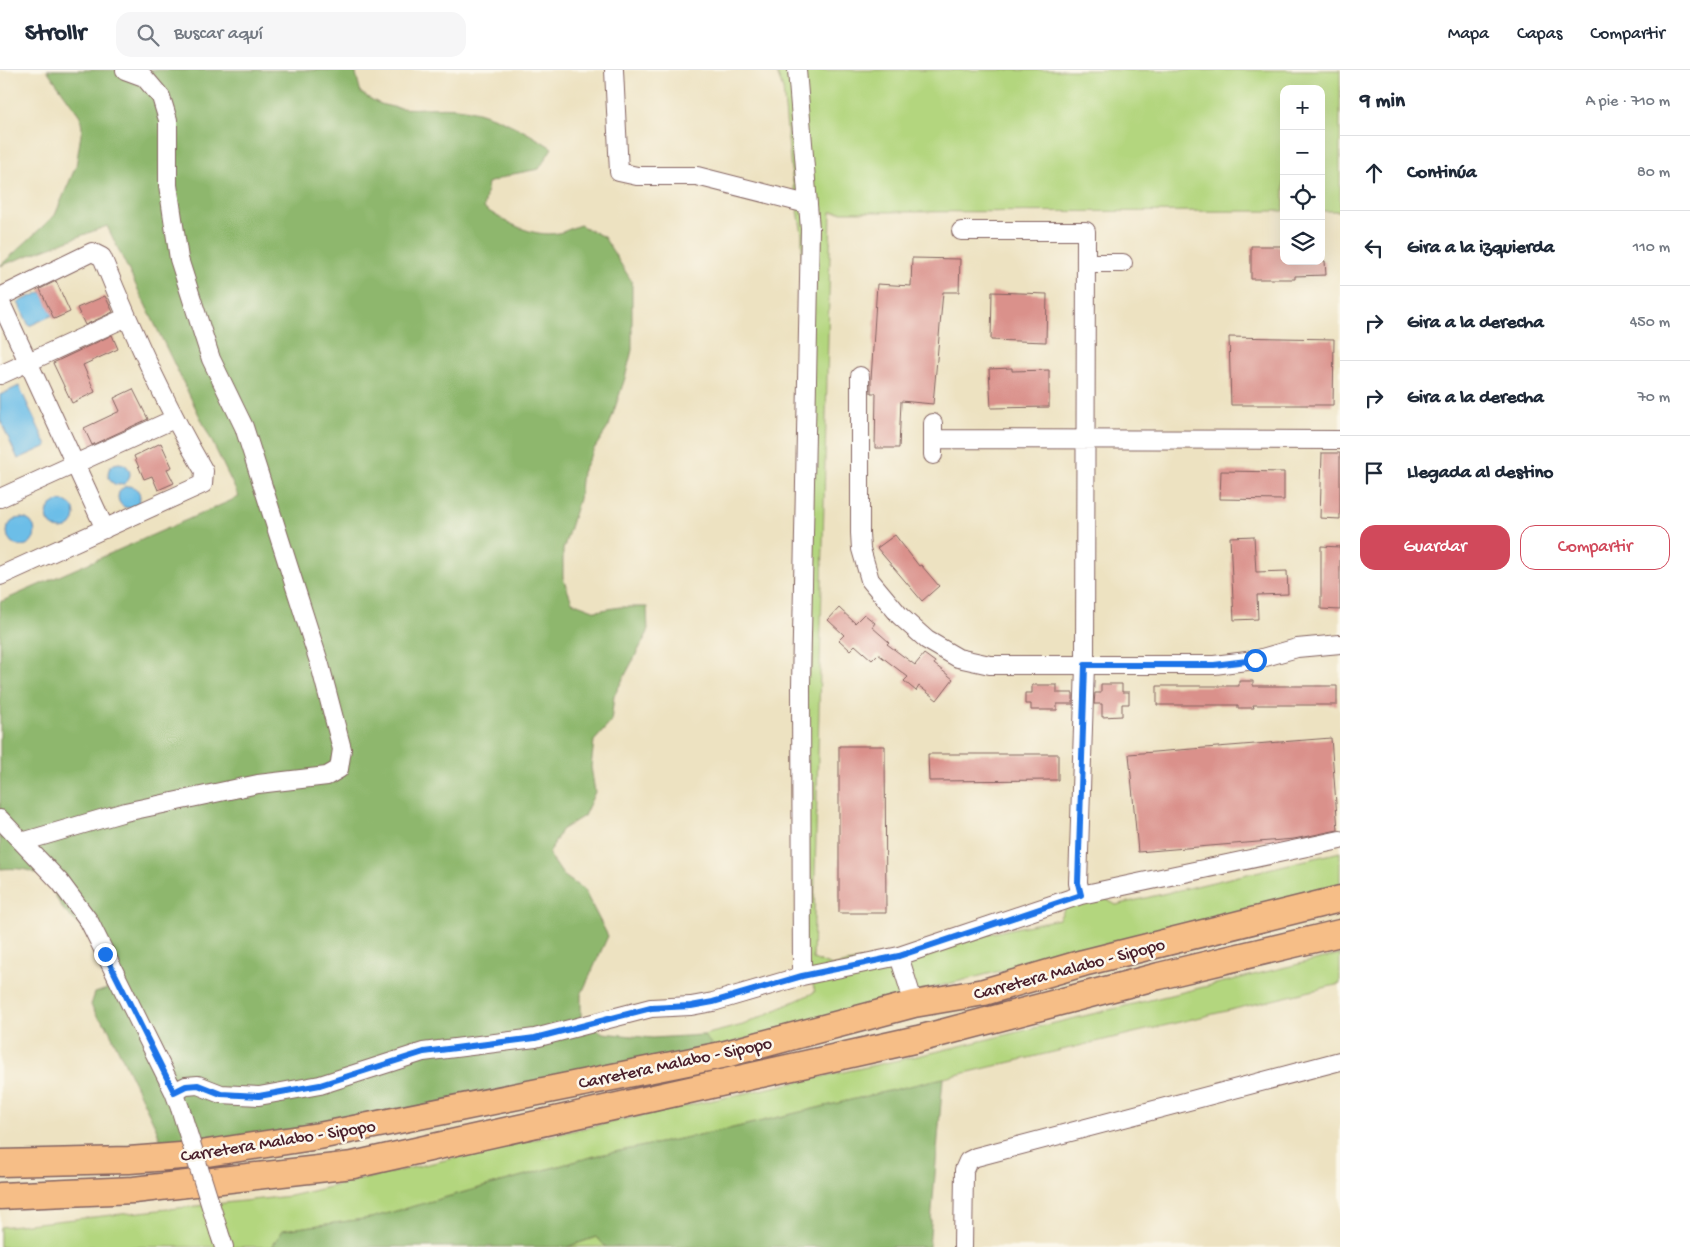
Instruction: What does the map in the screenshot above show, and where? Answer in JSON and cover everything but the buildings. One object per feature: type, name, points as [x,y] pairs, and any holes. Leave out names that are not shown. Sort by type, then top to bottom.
[{"type":"highway","name":"Carretera Malabo - Sipopo","points":[[0,1163],[129,1160],[194,1155],[320,1136],[722,1055],[914,1004],[984,992],[1083,963],[1340,899]]},
{"type":"highway","name":"Carretera Malabo - Sipopo","points":[[0,1196],[134,1190],[353,1165],[918,1039],[1159,976],[1340,933]]},
{"type":"street","points":[[22,842],[125,812],[258,784],[327,776],[339,769],[342,748],[317,655],[244,427],[210,359],[179,259],[168,185],[168,120],[161,97],[144,77],[125,70]]},
{"type":"street","points":[[614,70],[619,172],[637,176],[697,176],[807,204]]},
{"type":"street","points":[[797,70],[810,229],[801,686],[802,976]]},
{"type":"street","points":[[961,231],[1086,231],[1085,665],[1078,883],[1081,895]]},
{"type":"street","points":[[0,297],[92,252],[102,257],[126,317],[174,419],[204,471],[203,484],[0,575]]},
{"type":"street","points":[[1086,263],[1123,263]]},
{"type":"street","points":[[0,301],[105,529]]},
{"type":"street","points":[[0,375],[126,317]]},
{"type":"street","points":[[860,376],[861,549],[870,580],[881,595],[928,640],[958,658],[990,665],[1235,664],[1297,648],[1340,644]]},
{"type":"street","points":[[0,498],[174,419]]},
{"type":"street","points":[[933,439],[1340,440]]},
{"type":"street","points":[[0,819],[60,882],[89,921],[177,1100],[222,1240]]},
{"type":"street","points":[[177,1100],[186,1086],[198,1085],[221,1094],[259,1096],[335,1081],[361,1070],[424,1052],[535,1038],[651,1008],[691,1006],[713,1002],[802,976],[899,956],[1081,895],[1340,840]]},
{"type":"street","points":[[899,956],[914,1004]]},
{"type":"street","points":[[963,1247],[964,1170],[968,1161],[976,1157],[1340,1061]]},
{"type":"green space","points":[[47,70],[355,70],[361,93],[381,104],[404,108],[445,107],[477,112],[510,124],[552,148],[539,169],[513,174],[488,183],[484,208],[509,223],[528,231],[548,234],[558,233],[580,225],[604,237],[632,282],[632,350],[609,426],[582,472],[579,499],[563,550],[563,578],[572,602],[596,611],[620,607],[647,607],[648,632],[614,696],[611,722],[594,741],[591,767],[595,792],[584,816],[561,830],[549,854],[563,875],[584,890],[608,936],[581,995],[581,1019],[603,1033],[652,1038],[703,1035],[723,1056],[412,1125],[170,1171],[157,1130],[107,1026],[97,1016],[91,1005],[95,993],[107,989],[103,965],[96,950],[81,927],[62,908],[50,886],[41,876],[21,869],[0,869],[0,602],[239,497],[107,226],[0,266],[55,215],[76,166],[82,128],[80,116]]},
{"type":"green space","points":[[776,70],[1340,70],[1340,211],[1325,211],[1325,85],[1280,85],[1280,211],[831,212],[813,959],[832,966],[1059,919],[1078,883],[1116,905],[1340,852],[1340,886],[940,986],[709,1049],[703,1035],[743,1025],[815,992],[798,930],[802,234],[791,170],[783,89]]},
{"type":"green space","points":[[1340,954],[1340,984],[729,1129],[595,1156],[371,1218],[283,1230],[272,1247],[0,1247],[0,1227],[290,1196],[584,1128],[931,1053]]},
{"type":"green space","points":[[943,1078],[929,1247],[606,1247],[596,1237],[567,1247],[272,1247],[283,1230],[371,1218],[595,1156],[729,1129]]},
{"type":"green space","points":[[596,1237],[606,1247],[567,1247]]},
{"type":"water","points":[[42,292],[53,315],[29,326],[18,302]]},
{"type":"water","points":[[19,386],[47,446],[18,459],[0,420],[0,395]]},
{"type":"water","points":[[119,463],[129,470],[130,474],[123,484],[119,485],[109,478],[108,474],[115,464]]},
{"type":"water","points":[[129,486],[139,493],[140,497],[133,507],[129,508],[119,501],[118,497],[125,487]]},
{"type":"water","points":[[61,501],[71,505],[75,515],[71,525],[61,529],[51,525],[47,515],[51,505]]},
{"type":"water","points":[[21,518],[31,522],[35,532],[31,542],[21,546],[11,542],[7,532],[11,522]]},
{"type":"route","points":[[105,954],[174,1092],[186,1086],[198,1085],[221,1094],[240,1096],[259,1096],[320,1085],[361,1070],[424,1052],[535,1038],[651,1008],[691,1006],[713,1002],[802,976],[899,956],[1081,895],[1078,883],[1085,665],[1214,665],[1235,664],[1255,660]]}]
